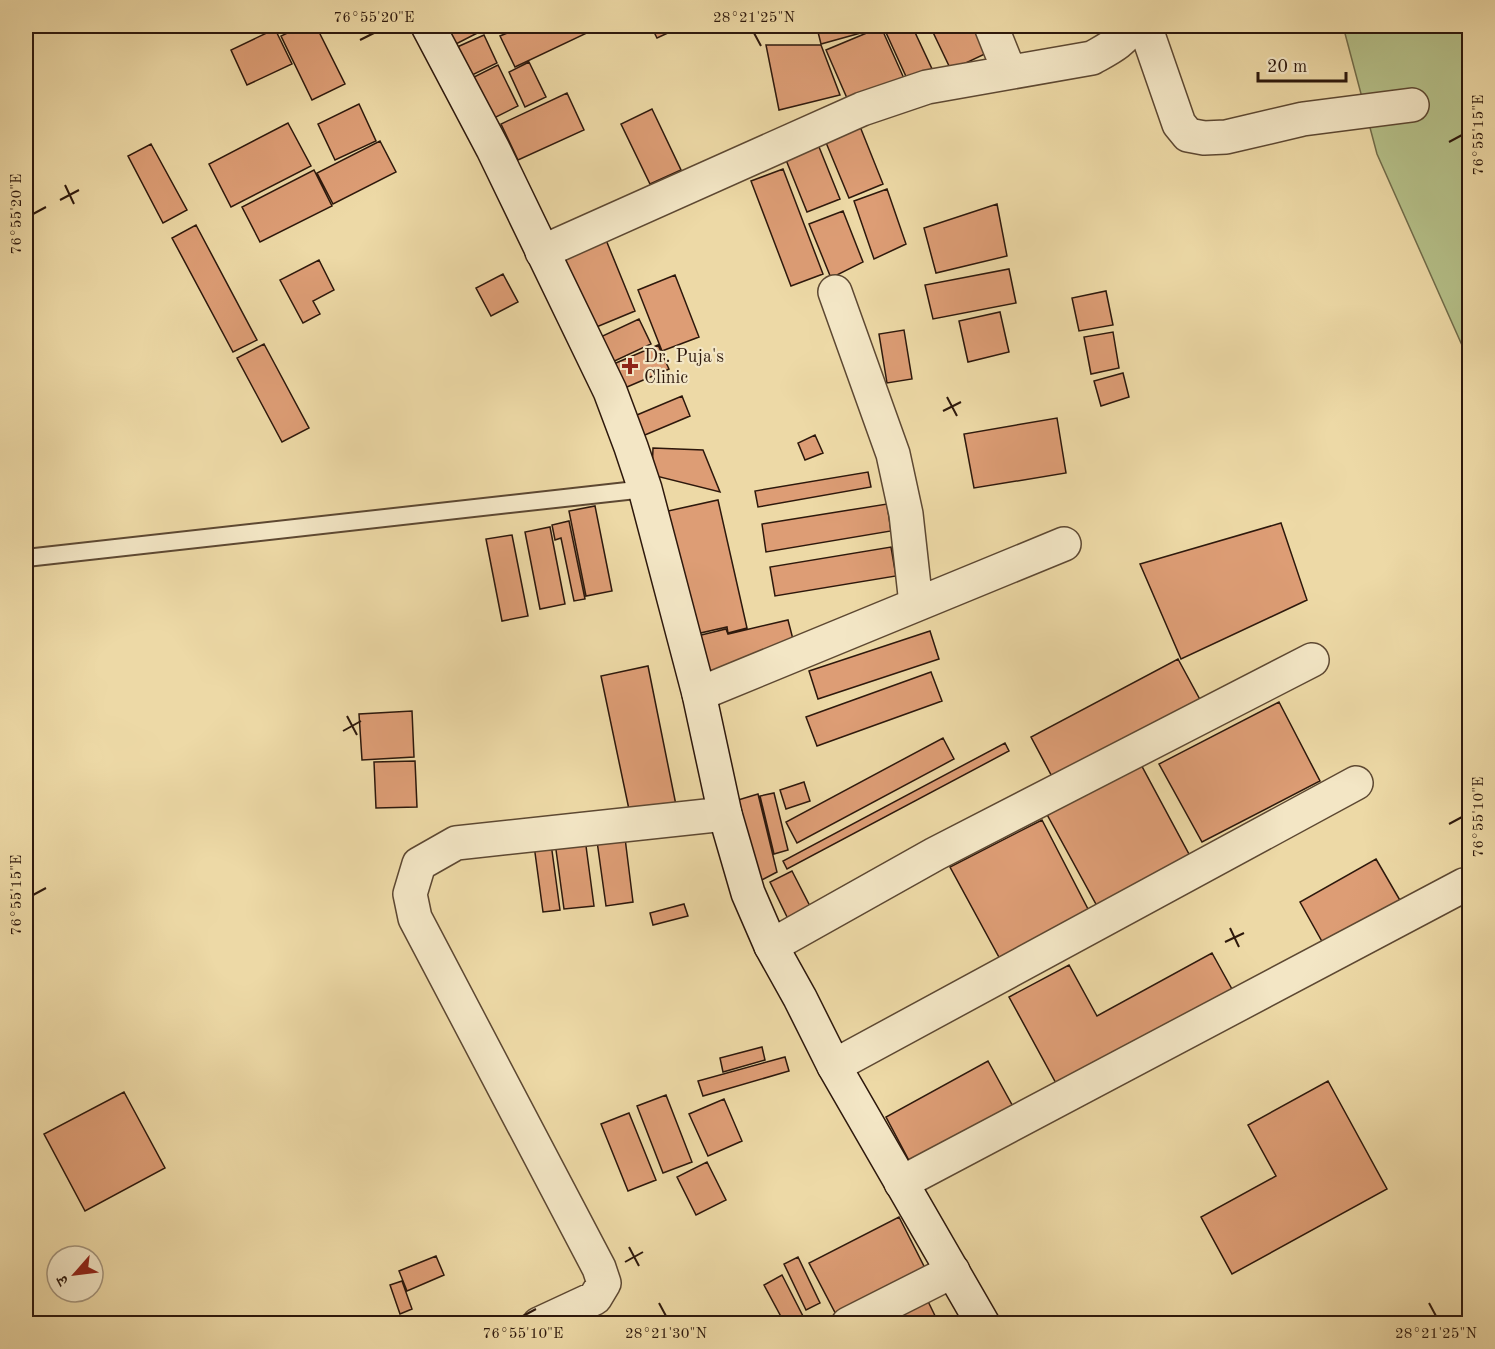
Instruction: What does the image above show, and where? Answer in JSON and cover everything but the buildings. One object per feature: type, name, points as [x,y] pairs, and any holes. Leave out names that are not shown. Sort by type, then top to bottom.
[{"type":"street","points":[[428,26],[493,149],[610,391],[645,489],[699,694],[725,814],[748,893],[771,946],[834,1066],[983,1323]]},
{"type":"street","points":[[991,26],[1009,71]]},
{"type":"street","points":[[542,252],[862,109],[927,87],[1092,58],[1110,48],[1129,32],[1130,26]]},
{"type":"street","points":[[1145,26],[1176,118],[1188,135],[1204,138],[1226,137],[1303,118],[1412,105]]},
{"type":"street","points":[[835,292],[893,454],[906,514],[916,604]]},
{"type":"street","points":[[699,694],[1064,544]]},
{"type":"street","points":[[771,946],[935,854],[1312,660]]},
{"type":"street","points":[[834,1066],[1356,783]]},
{"type":"street","points":[[539,1323],[595,1298],[604,1283],[599,1268],[415,918],[410,894],[419,864],[456,843],[725,814]]},
{"type":"street","points":[[901,1183],[1464,885]]},
{"type":"street","points":[[848,1323],[953,1271]]},
{"type":"lane","points":[[26,558],[645,489]]},
{"type":"green space","points":[[1343,26],[1469,26],[1469,361],[1377,154]]},
{"type":"place","name":"Dr. Puja's Clinic","points":[[630,366]]}]
